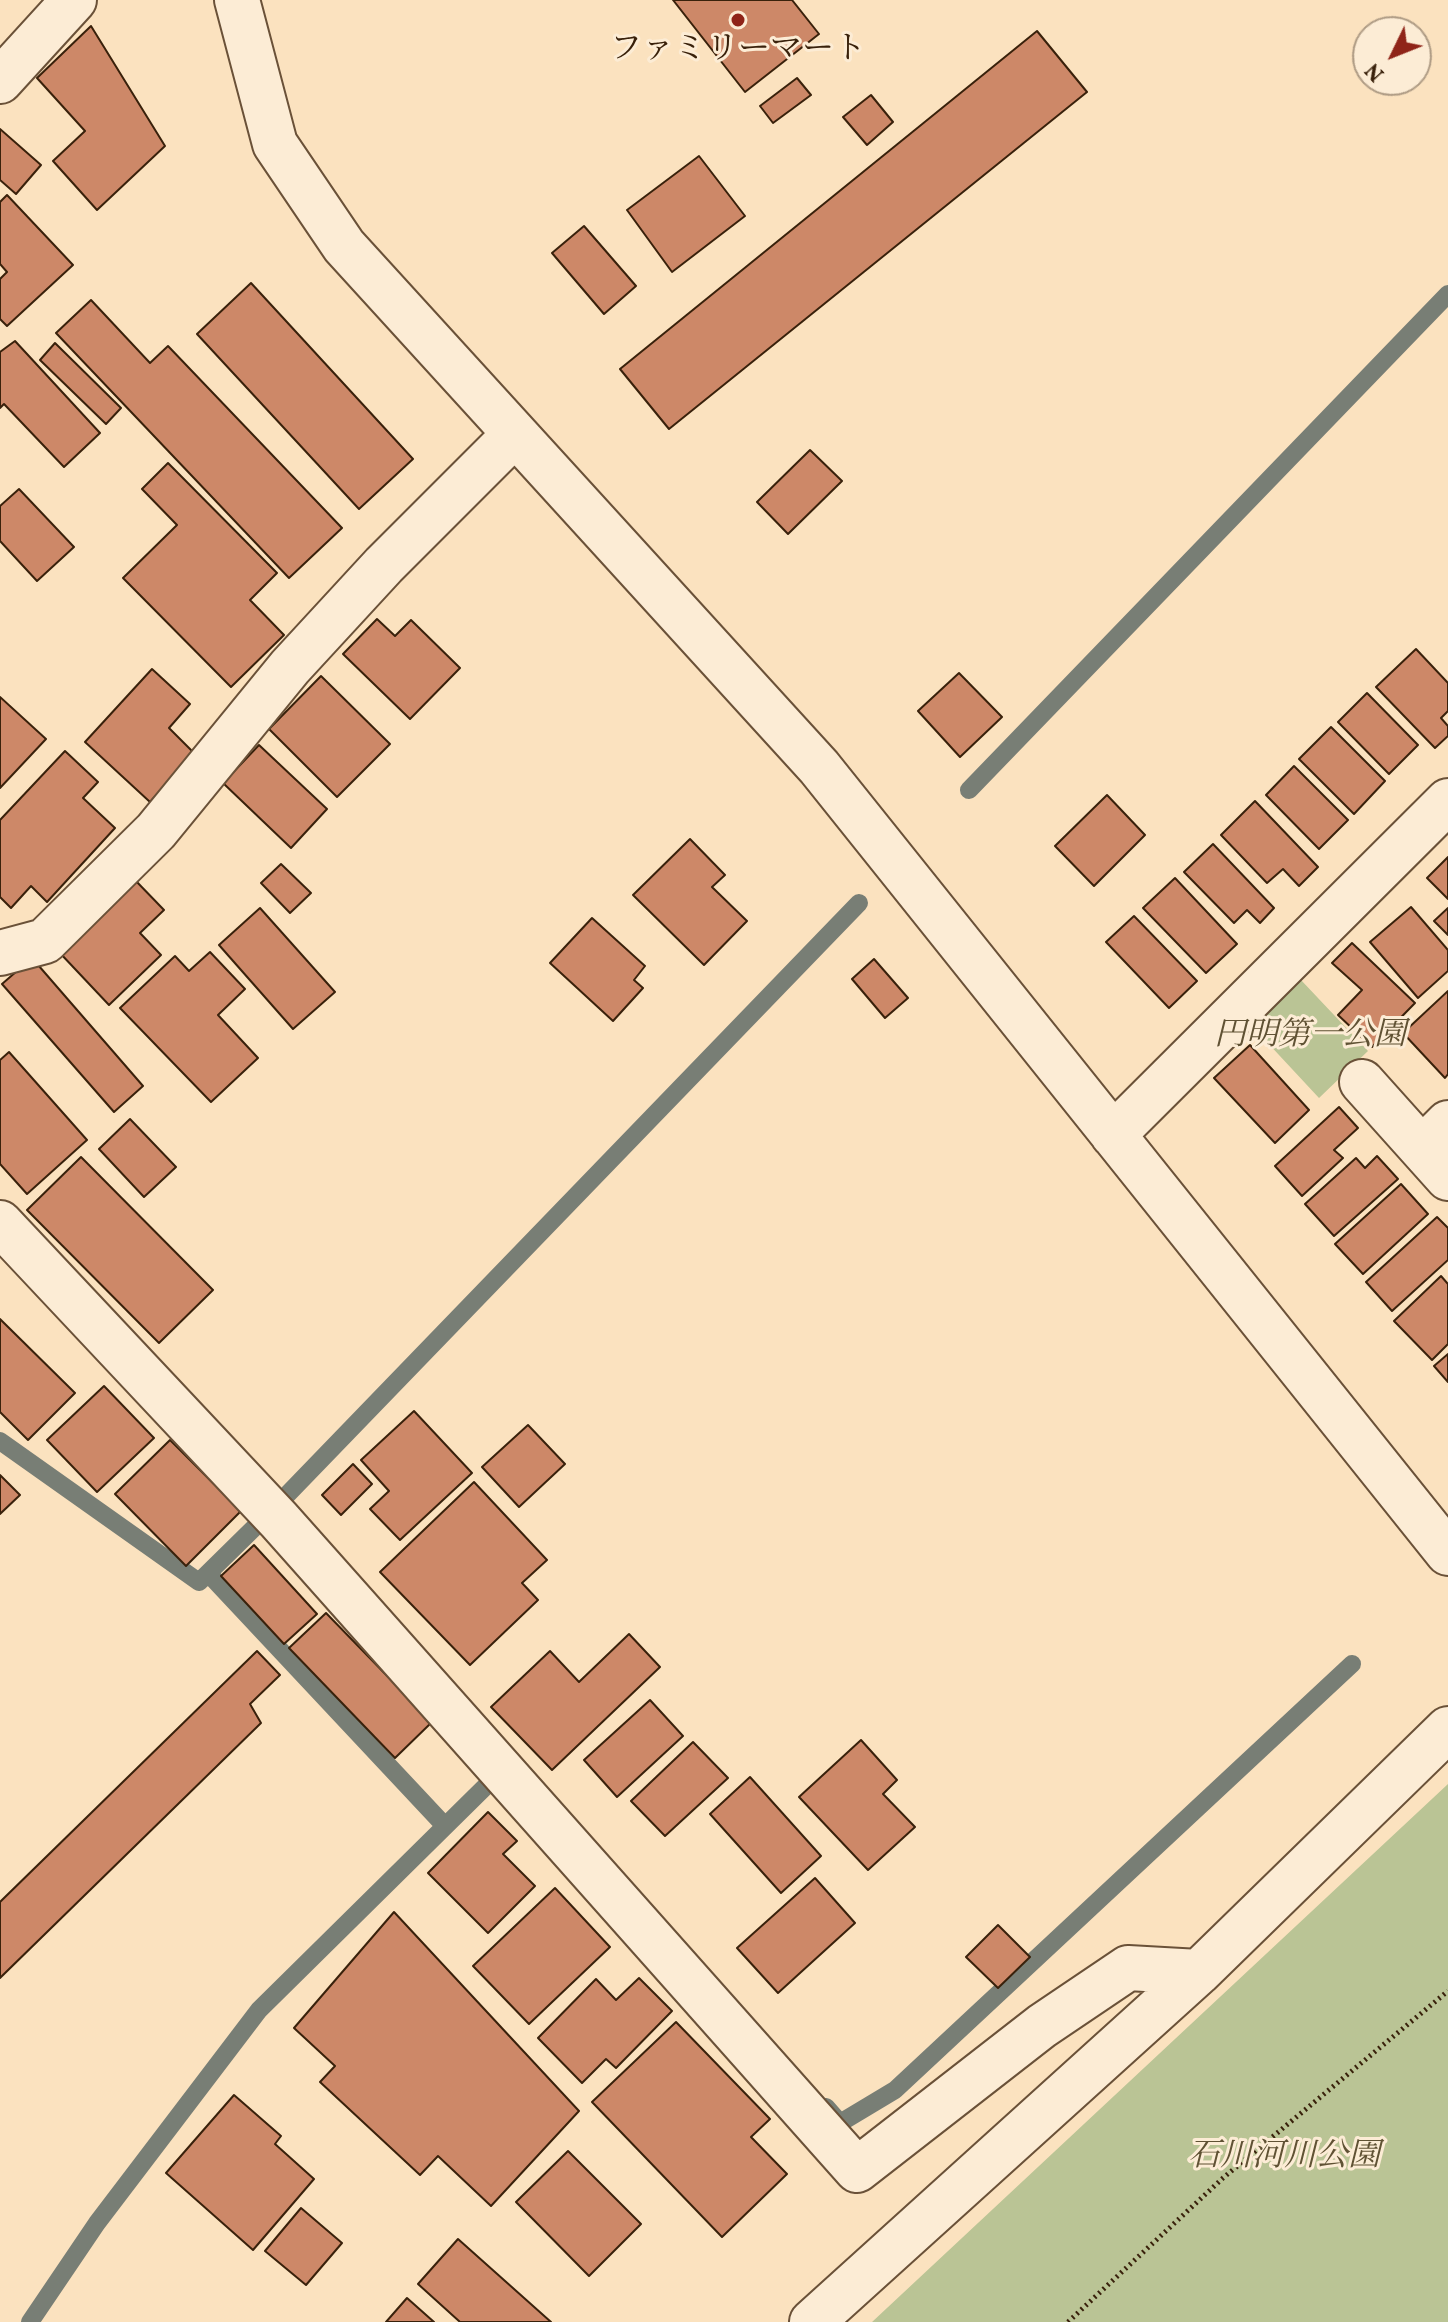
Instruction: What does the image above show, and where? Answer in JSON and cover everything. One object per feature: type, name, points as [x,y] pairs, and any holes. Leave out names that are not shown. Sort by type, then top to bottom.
[{"type":"street","points":[[0,81],[74,0]]},
{"type":"street","points":[[237,0],[275,144],[344,246],[819,767],[1448,1553]]},
{"type":"street","points":[[0,953],[45,941],[156,831],[290,667],[384,565],[515,434]]},
{"type":"street","points":[[1113,1135],[1448,801]]},
{"type":"street","points":[[1362,1082],[1439,1150]]},
{"type":"street","points":[[3,1233],[279,1520],[857,2170],[1042,2026],[1128,1968],[1199,1972]]},
{"type":"street","points":[[812,2322],[1199,1972],[1448,1729]]},
{"type":"path","points":[[1068,2322],[1223,2178],[1448,1991]]},
{"type":"green space","name":"円明第一公園","points":[[1301,980],[1368,1051],[1319,1098],[1252,1026]]},
{"type":"green space","name":"石川河川公園","points":[[1448,1784],[1448,2322],[872,2322]]},
{"type":"building","points":[[673,0],[792,0],[819,34],[745,92]]},
{"type":"building","points":[[91,26],[165,146],[97,210],[53,161],[85,131],[37,78]]},
{"type":"building","points":[[1037,31],[1087,92],[669,429],[620,369]]},
{"type":"building","points":[[797,78],[811,95],[773,123],[760,106]]},
{"type":"building","points":[[871,95],[893,122],[867,145],[843,117]]},
{"type":"building","points":[[0,129],[41,165],[16,194],[0,180]]},
{"type":"building","points":[[699,156],[745,216],[672,272],[627,210]]},
{"type":"building","points":[[7,195],[73,265],[7,326],[0,319],[0,279],[7,272],[0,264],[0,202]]},
{"type":"building","points":[[584,226],[636,286],[604,314],[552,253]]},
{"type":"building","points":[[251,283],[413,459],[359,509],[197,334]]},
{"type":"building","points":[[91,300],[150,363],[168,346],[342,528],[289,578],[56,333]]},
{"type":"building","points":[[15,341],[100,433],[64,467],[4,404],[0,408],[0,352]]},
{"type":"building","points":[[55,343],[121,408],[106,424],[40,360]]},
{"type":"building","points":[[810,450],[842,481],[788,534],[757,502]]},
{"type":"building","points":[[168,463],[277,573],[250,600],[284,635],[231,687],[123,578],[177,525],[142,489]]},
{"type":"building","points":[[19,489],[74,547],[37,581],[0,541],[0,506]]},
{"type":"building","points":[[377,619],[395,636],[411,620],[460,668],[410,719],[343,654]]},
{"type":"building","points":[[1416,649],[1448,683],[1448,711],[1441,718],[1448,726],[1448,736],[1435,748],[1376,687]]},
{"type":"building","points":[[152,669],[190,704],[169,728],[195,754],[150,802],[85,742]]},
{"type":"building","points":[[959,673],[1002,717],[960,757],[918,711]]},
{"type":"building","points":[[321,676],[390,744],[337,797],[269,729]]},
{"type":"building","points":[[1367,693],[1418,745],[1389,774],[1338,722]]},
{"type":"building","points":[[0,697],[46,739],[0,788]]},
{"type":"building","points":[[1331,727],[1385,781],[1354,814],[1299,759]]},
{"type":"building","points":[[259,745],[327,809],[291,848],[223,783]]},
{"type":"building","points":[[65,751],[98,782],[83,798],[115,828],[47,902],[31,886],[11,908],[0,897],[0,820]]},
{"type":"building","points":[[1294,766],[1348,820],[1319,849],[1266,795]]},
{"type":"building","points":[[1107,795],[1145,835],[1094,886],[1055,846]]},
{"type":"building","points":[[1255,801],[1318,867],[1299,886],[1283,869],[1267,883],[1221,835]]},
{"type":"building","points":[[690,839],[725,875],[712,887],[747,921],[704,965],[633,895]]},
{"type":"building","points":[[1213,844],[1274,908],[1260,923],[1247,910],[1234,923],[1184,872]]},
{"type":"building","points":[[1448,857],[1448,899],[1427,878]]},
{"type":"building","points":[[281,864],[311,893],[290,913],[261,883]]},
{"type":"building","points":[[1175,878],[1237,944],[1206,973],[1143,908]]},
{"type":"building","points":[[135,880],[164,910],[140,933],[161,955],[109,1005],[59,952]]},
{"type":"building","points":[[1411,907],[1448,950],[1448,971],[1418,998],[1370,942]]},
{"type":"building","points":[[260,908],[335,992],[293,1029],[219,945]]},
{"type":"building","points":[[1448,908],[1448,935],[1434,921]]},
{"type":"building","points":[[1134,916],[1197,981],[1169,1008],[1106,942]]},
{"type":"building","points":[[592,918],[645,966],[634,980],[643,988],[613,1021],[550,963]]},
{"type":"building","points":[[1352,943],[1415,1003],[1372,1047],[1338,1015],[1362,990],[1332,963]]},
{"type":"building","points":[[210,952],[245,989],[218,1015],[258,1058],[211,1102],[120,1008],[175,956],[189,971]]},
{"type":"building","points":[[32,958],[143,1086],[114,1112],[2,984]]},
{"type":"building","points":[[874,959],[908,998],[885,1018],[852,979]]},
{"type":"building","points":[[1448,991],[1448,1074],[1445,1078],[1403,1033]]},
{"type":"building","points":[[1250,1045],[1309,1110],[1275,1143],[1214,1078]]},
{"type":"building","points":[[9,1052],[87,1140],[27,1194],[0,1164],[0,1060]]},
{"type":"building","points":[[1339,1107],[1358,1128],[1334,1150],[1343,1158],[1302,1196],[1275,1166]]},
{"type":"building","points":[[130,1119],[176,1167],[144,1197],[99,1149]]},
{"type":"building","points":[[1377,1156],[1398,1179],[1334,1236],[1305,1204],[1356,1158],[1365,1168]]},
{"type":"building","points":[[81,1157],[213,1290],[159,1343],[27,1210]]},
{"type":"building","points":[[1401,1184],[1428,1214],[1363,1274],[1335,1244]]},
{"type":"building","points":[[1437,1217],[1448,1228],[1448,1260],[1392,1311],[1366,1282]]},
{"type":"building","points":[[1441,1276],[1448,1284],[1448,1344],[1432,1360],[1394,1321]]},
{"type":"building","points":[[0,1319],[75,1393],[28,1440],[0,1412]]},
{"type":"building","points":[[1448,1354],[1448,1382],[1434,1366]]},
{"type":"building","points":[[104,1386],[154,1438],[97,1492],[47,1440]]},
{"type":"building","points":[[414,1411],[472,1473],[400,1540],[370,1509],[389,1491],[361,1460]]},
{"type":"building","points":[[528,1425],[565,1464],[519,1507],[482,1467]]},
{"type":"building","points":[[170,1440],[241,1511],[186,1566],[115,1494]]},
{"type":"building","points":[[353,1464],[372,1484],[341,1515],[322,1495]]},
{"type":"building","points":[[0,1475],[20,1495],[0,1514]]},
{"type":"building","points":[[474,1482],[547,1560],[522,1583],[538,1600],[470,1665],[380,1572]]},
{"type":"building","points":[[254,1545],[317,1614],[284,1644],[221,1576]]},
{"type":"building","points":[[326,1613],[432,1722],[395,1758],[289,1648]]},
{"type":"building","points":[[629,1634],[660,1667],[552,1770],[491,1707],[550,1651],[579,1682]]},
{"type":"building","points":[[257,1651],[280,1675],[250,1704],[261,1723],[0,1978],[0,1902]]},
{"type":"building","points":[[650,1700],[683,1736],[617,1797],[584,1760]]},
{"type":"building","points":[[861,1740],[897,1780],[883,1794],[915,1827],[868,1870],[799,1797]]},
{"type":"building","points":[[693,1742],[728,1778],[665,1836],[631,1801]]},
{"type":"building","points":[[750,1777],[821,1856],[781,1893],[710,1814]]},
{"type":"building","points":[[488,1812],[517,1841],[503,1854],[535,1886],[488,1933],[428,1873]]},
{"type":"building","points":[[815,1878],[855,1923],[778,1993],[737,1948]]},
{"type":"building","points":[[555,1888],[610,1947],[529,2024],[473,1966]]},
{"type":"building","points":[[394,1912],[579,2111],[491,2206],[438,2156],[420,2175],[320,2082],[335,2066],[294,2028]]},
{"type":"building","points":[[998,1925],[1030,1957],[998,1988],[966,1957]]},
{"type":"building","points":[[639,1978],[672,2011],[616,2068],[606,2059],[582,2083],[538,2038],[596,1979],[616,2000]]},
{"type":"building","points":[[676,2022],[770,2119],[751,2137],[787,2174],[722,2237],[592,2102]]},
{"type":"building","points":[[234,2095],[281,2136],[275,2144],[314,2179],[253,2250],[166,2173]]},
{"type":"building","points":[[568,2151],[641,2224],[589,2276],[516,2202]]},
{"type":"building","points":[[301,2208],[342,2243],[306,2285],[265,2251]]},
{"type":"building","points":[[458,2239],[551,2322],[460,2322],[418,2284]]},
{"type":"building","points":[[407,2298],[434,2322],[386,2322]]},
{"type":"waterway","points":[[969,790],[1448,294]]},
{"type":"waterway","points":[[283,1499],[859,903]]},
{"type":"waterway","points":[[0,1441],[199,1582],[259,1523]]},
{"type":"waterway","points":[[208,1573],[445,1826]]},
{"type":"waterway","points":[[826,2107],[840,2123],[895,2090],[1352,1664]]},
{"type":"waterway","points":[[30,2322],[97,2223],[259,2010],[489,1783]]},
{"type":"place","name":"ファミリーマート","points":[[738,20]]}]
